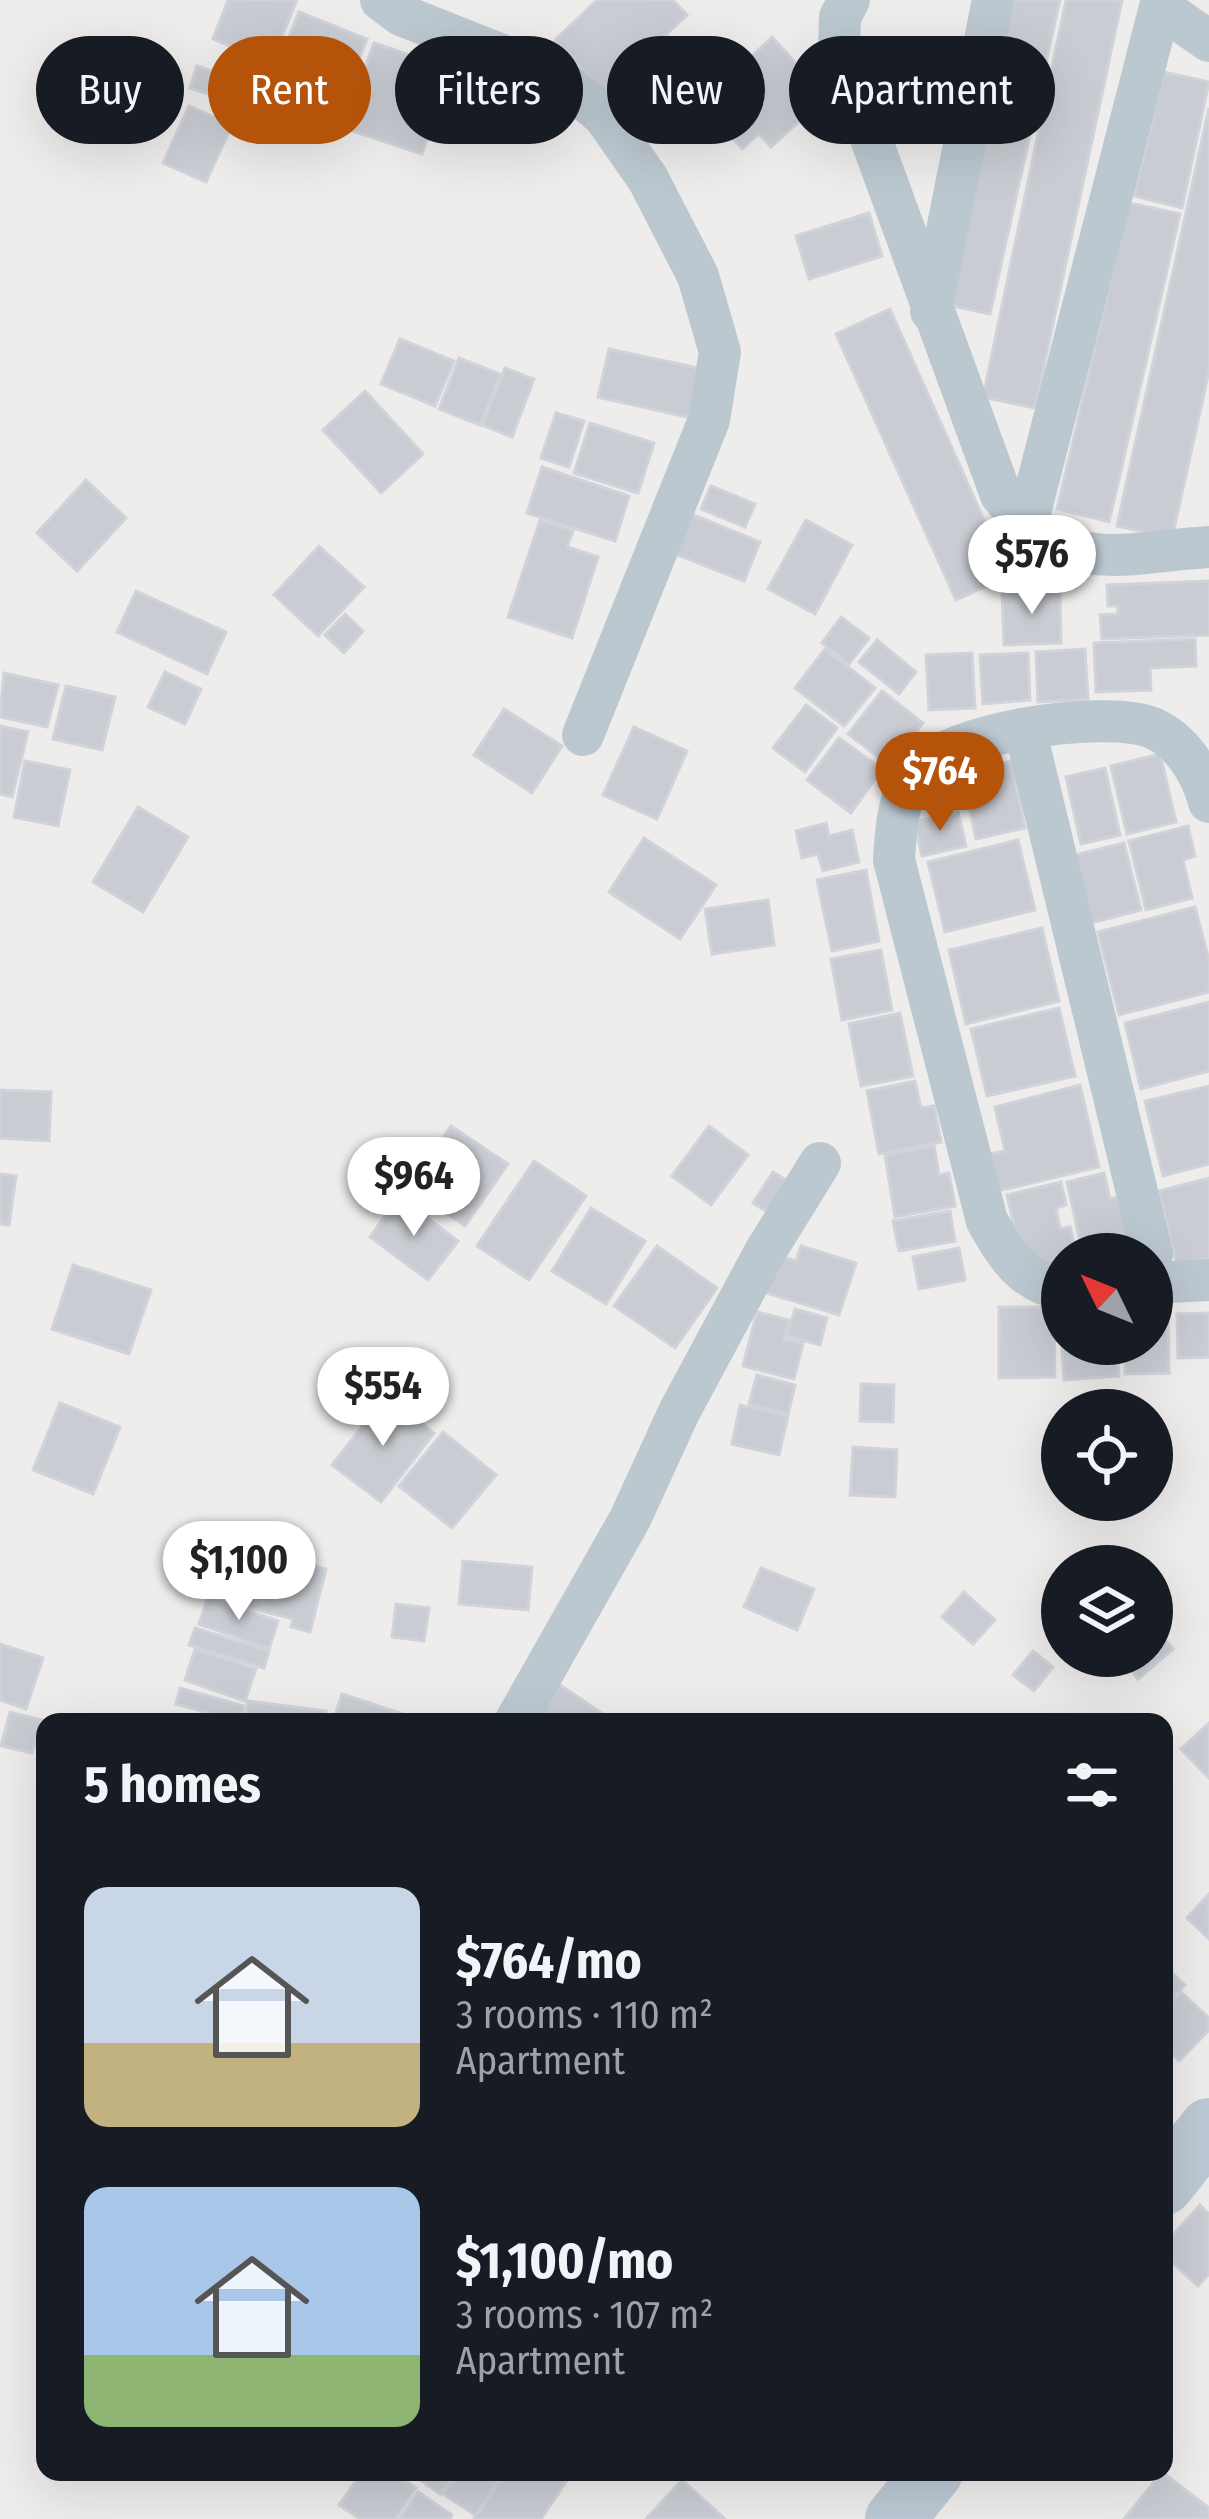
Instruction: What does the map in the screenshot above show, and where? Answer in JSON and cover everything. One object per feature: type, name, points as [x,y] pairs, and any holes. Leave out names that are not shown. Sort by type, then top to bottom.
[{"type":"main road","points":[[1173,2174],[1209,2128]]},
{"type":"main road","points":[[896,2519],[926,2481]]},
{"type":"street","points":[[381,0],[401,15],[559,78],[604,116],[648,179],[698,276],[720,352],[709,420],[583,735]]},
{"type":"street","points":[[849,0],[839,16],[839,50],[1001,495],[1027,527],[1085,556],[1207,537]]},
{"type":"street","points":[[931,313],[993,0]]},
{"type":"street","points":[[1027,527],[1160,7],[1209,41]]},
{"type":"street","points":[[1041,1285],[1011,1264],[986,1221],[894,860],[897,812],[915,773],[939,750],[1025,729],[1118,722],[1149,727],[1183,749],[1209,802]]},
{"type":"street","points":[[1025,729],[1146,1233]]},
{"type":"street","points":[[520,1713],[630,1519],[679,1412],[765,1252],[820,1163]]},
{"type":"street","points":[[1173,1272],[1209,1280]]},
{"type":"building","points":[[228,0],[297,0],[282,36],[214,36]]},
{"type":"building","points":[[597,0],[673,0],[687,15],[665,36],[607,36],[605,93],[583,70],[583,36],[559,36]]},
{"type":"building","points":[[1013,0],[1060,0],[1052,36],[1005,36]]},
{"type":"building","points":[[1066,0],[1122,0],[1035,408],[983,397],[1036,144],[1055,144],[1055,53]]},
{"type":"building","points":[[299,12],[359,36],[289,36]]},
{"type":"building","points":[[772,37],[789,56],[789,131],[771,147],[765,140],[765,44]]},
{"type":"building","points":[[374,43],[395,50],[395,144],[425,144],[422,154],[371,137]]},
{"type":"building","points":[[197,66],[208,70],[208,94],[190,88]]},
{"type":"building","points":[[1164,72],[1209,82],[1182,208],[1134,196]]},
{"type":"building","points":[[189,106],[208,114],[208,144],[223,144],[206,182],[163,163],[172,144],[184,144]]},
{"type":"building","points":[[1209,108],[1209,371],[1172,538],[1117,526]]},
{"type":"building","points":[[980,144],[1028,144],[990,314],[944,304]]},
{"type":"building","points":[[1129,203],[1180,214],[1109,522],[1057,509]]},
{"type":"building","points":[[869,213],[882,256],[809,279],[796,236]]},
{"type":"building","points":[[890,309],[1009,576],[956,600],[836,334]]},
{"type":"building","points":[[400,339],[454,361],[435,406],[381,384]]},
{"type":"building","points":[[609,349],[707,370],[696,419],[598,397]]},
{"type":"building","points":[[459,358],[500,374],[480,425],[439,409]]},
{"type":"building","points":[[505,368],[534,379],[512,437],[482,425]]},
{"type":"building","points":[[365,391],[423,454],[381,493],[323,430]]},
{"type":"building","points":[[556,413],[584,421],[569,467],[541,458]]},
{"type":"building","points":[[590,423],[654,443],[638,493],[574,473]]},
{"type":"building","points":[[542,467],[629,496],[615,541],[527,513]]},
{"type":"building","points":[[86,480],[126,518],[77,571],[37,533]]},
{"type":"building","points":[[711,486],[755,504],[745,527],[701,509]]},
{"type":"building","points":[[691,514],[760,542],[744,581],[675,554]]},
{"type":"building","points":[[540,520],[573,531],[567,547],[598,557],[572,638],[508,617]]},
{"type":"building","points":[[806,520],[852,545],[815,614],[768,589]]},
{"type":"building","points":[[319,546],[364,587],[318,636],[274,595]]},
{"type":"building","points":[[1209,581],[1209,635],[1102,639],[1100,615],[1118,614],[1118,606],[1108,606],[1107,585]]},
{"type":"building","points":[[1060,590],[1061,643],[1004,645],[1002,592]]},
{"type":"building","points":[[136,591],[226,632],[207,674],[117,632]]},
{"type":"building","points":[[345,614],[363,631],[344,653],[325,635]]},
{"type":"building","points":[[841,617],[869,638],[849,664],[822,643]]},
{"type":"building","points":[[1195,639],[1196,666],[1150,668],[1151,690],[1096,692],[1094,643]]},
{"type":"building","points":[[877,640],[916,672],[899,694],[859,662]]},
{"type":"building","points":[[825,649],[875,688],[844,726],[795,688]]},
{"type":"building","points":[[1085,649],[1088,699],[1038,702],[1036,652]]},
{"type":"building","points":[[972,653],[975,708],[929,710],[926,655]]},
{"type":"building","points":[[1028,653],[1030,700],[983,704],[980,655]]},
{"type":"building","points":[[165,672],[201,689],[185,724],[148,707]]},
{"type":"building","points":[[4,673],[58,685],[47,727],[0,717]]},
{"type":"building","points":[[66,686],[115,697],[102,750],[53,739]]},
{"type":"building","points":[[882,691],[923,723],[889,765],[848,734]]},
{"type":"building","points":[[806,705],[837,728],[805,772],[773,748]]},
{"type":"building","points":[[504,709],[562,746],[532,793],[474,755]]},
{"type":"building","points":[[0,726],[28,732],[12,797],[0,794]]},
{"type":"building","points":[[634,727],[687,751],[657,819],[603,795]]},
{"type":"building","points":[[839,738],[882,769],[851,813],[807,780]]},
{"type":"building","points":[[1160,754],[1176,822],[1127,834],[1111,766]]},
{"type":"building","points":[[25,761],[70,770],[58,826],[14,817]]},
{"type":"building","points":[[1011,761],[1025,828],[976,839],[962,772]]},
{"type":"building","points":[[1105,768],[1120,835],[1081,844],[1066,777]]},
{"type":"building","points":[[957,772],[963,804],[930,810],[924,778]]},
{"type":"building","points":[[138,807],[188,837],[143,912],[93,882]]},
{"type":"building","points":[[958,812],[966,846],[922,856],[914,822]]},
{"type":"building","points":[[826,823],[829,836],[852,830],[859,862],[823,871],[818,854],[802,858],[796,831]]},
{"type":"building","points":[[1188,826],[1195,856],[1183,860],[1192,898],[1146,910],[1129,841]]},
{"type":"building","points":[[644,838],[716,885],[680,939],[609,892]]},
{"type":"building","points":[[1018,840],[1035,910],[945,932],[928,862]]},
{"type":"building","points":[[1124,843],[1141,910],[1088,924],[1071,856]]},
{"type":"building","points":[[866,870],[879,941],[832,951],[817,880]]},
{"type":"building","points":[[768,900],[774,945],[712,954],[705,909]]},
{"type":"building","points":[[1195,907],[1209,960],[1209,992],[1119,1015],[1098,932]]},
{"type":"building","points":[[1042,928],[1059,1001],[966,1024],[949,950]]},
{"type":"building","points":[[881,950],[892,1010],[842,1020],[831,959]]},
{"type":"building","points":[[1209,1002],[1209,1071],[1141,1089],[1125,1023]]},
{"type":"building","points":[[1059,1008],[1075,1076],[987,1096],[971,1029]]},
{"type":"building","points":[[900,1013],[913,1076],[861,1086],[849,1024]]},
{"type":"building","points":[[915,1081],[921,1108],[934,1106],[941,1142],[879,1154],[867,1091]]},
{"type":"building","points":[[1080,1085],[1099,1167],[998,1191],[989,1154],[1005,1151],[995,1107]]},
{"type":"building","points":[[1209,1086],[1209,1164],[1163,1176],[1145,1101]]},
{"type":"building","points":[[0,1090],[51,1092],[49,1141],[0,1138]]},
{"type":"building","points":[[451,1126],[508,1164],[465,1226],[408,1187]]},
{"type":"building","points":[[709,1126],[748,1155],[711,1205],[672,1176]]},
{"type":"building","points":[[934,1146],[939,1175],[949,1173],[955,1206],[895,1217],[885,1155]]},
{"type":"building","points":[[534,1161],[586,1196],[529,1280],[477,1246]]},
{"type":"building","points":[[773,1172],[796,1186],[777,1218],[753,1203]]},
{"type":"building","points":[[1104,1173],[1110,1199],[1123,1196],[1131,1233],[1078,1233],[1067,1182]]},
{"type":"building","points":[[0,1174],[16,1176],[9,1225],[0,1224]]},
{"type":"building","points":[[1209,1178],[1209,1258],[1177,1265],[1173,1233],[1159,1191]]},
{"type":"building","points":[[1061,1182],[1066,1205],[1056,1208],[1060,1229],[1070,1227],[1071,1233],[1041,1233],[1041,1269],[1023,1265],[1007,1195]]},
{"type":"building","points":[[399,1197],[458,1241],[428,1280],[370,1237]]},
{"type":"building","points":[[591,1208],[645,1241],[606,1304],[552,1271]]},
{"type":"building","points":[[950,1211],[955,1241],[899,1251],[893,1221]]},
{"type":"building","points":[[657,1246],[717,1288],[675,1348],[614,1306]]},
{"type":"building","points":[[801,1246],[856,1263],[839,1315],[757,1290],[769,1253],[796,1261]]},
{"type":"building","points":[[959,1248],[965,1280],[919,1289],[913,1257]]},
{"type":"building","points":[[73,1265],[151,1290],[129,1354],[52,1329]]},
{"type":"building","points":[[999,1307],[1041,1307],[1041,1365],[1055,1365],[1055,1377],[999,1378]]},
{"type":"building","points":[[795,1309],[827,1318],[820,1345],[787,1336]]},
{"type":"building","points":[[757,1312],[789,1320],[784,1339],[803,1343],[794,1379],[743,1366]]},
{"type":"building","points":[[1209,1313],[1209,1357],[1178,1358],[1177,1314]]},
{"type":"building","points":[[1063,1365],[1118,1365],[1119,1376],[1064,1380]]},
{"type":"building","points":[[1125,1365],[1169,1365],[1169,1373],[1125,1374]]},
{"type":"building","points":[[757,1375],[795,1385],[788,1414],[749,1404]]},
{"type":"building","points":[[861,1384],[894,1385],[893,1422],[860,1421]]},
{"type":"building","points":[[386,1396],[434,1433],[381,1502],[332,1465]]},
{"type":"building","points":[[60,1403],[120,1427],[93,1494],[33,1470]]},
{"type":"building","points":[[740,1405],[788,1416],[779,1455],[732,1444]]},
{"type":"building","points":[[443,1432],[496,1475],[452,1528],[399,1486]]},
{"type":"building","points":[[853,1447],[897,1450],[895,1497],[850,1495]]},
{"type":"building","points":[[275,1556],[326,1569],[310,1632],[291,1627],[293,1619],[231,1603],[242,1561],[272,1569]]},
{"type":"building","points":[[463,1561],[532,1567],[528,1610],[459,1604]]},
{"type":"building","points":[[761,1568],[814,1589],[797,1630],[744,1607]]},
{"type":"building","points":[[964,1592],[995,1620],[973,1644],[942,1617]]},
{"type":"building","points":[[208,1597],[278,1621],[269,1649],[199,1624]]},
{"type":"building","points":[[396,1604],[429,1608],[424,1641],[392,1637]]},
{"type":"building","points":[[195,1628],[269,1651],[264,1668],[189,1645]]},
{"type":"building","points":[[0,1644],[43,1658],[26,1709],[0,1700]]},
{"type":"building","points":[[195,1649],[256,1669],[245,1701],[185,1680]]},
{"type":"building","points":[[1033,1651],[1041,1657],[1041,1677],[1045,1677],[1034,1691],[1013,1675]]},
{"type":"building","points":[[551,1679],[602,1713],[528,1713]]},
{"type":"building","points":[[180,1688],[244,1706],[242,1713],[208,1713],[176,1704]]},
{"type":"building","points":[[342,1694],[400,1713],[336,1713]]},
{"type":"building","points":[[248,1701],[326,1711],[326,1713],[246,1713]]},
{"type":"building","points":[[10,1712],[36,1718],[32,1753],[1,1746]]},
{"type":"building","points":[[1209,1723],[1209,1778],[1181,1749]]},
{"type":"building","points":[[1209,1894],[1209,1939],[1187,1918]]},
{"type":"building","points":[[1173,1974],[1185,1985],[1173,1997]]},
{"type":"building","points":[[1181,1992],[1209,2018],[1209,2030],[1179,2061],[1173,2055],[1173,2000]]},
{"type":"building","points":[[1200,2205],[1209,2214],[1209,2274],[1198,2286],[1173,2263],[1173,2235]]},
{"type":"building","points":[[1173,2480],[1209,2508],[1209,2519],[1124,2519],[1155,2481]]},
{"type":"building","points":[[356,2481],[406,2481],[416,2488],[395,2519],[360,2519],[339,2505]]},
{"type":"building","points":[[422,2481],[449,2481],[440,2494]]},
{"type":"building","points":[[452,2481],[498,2481],[475,2515],[443,2494]]},
{"type":"building","points":[[501,2481],[567,2481],[541,2519],[474,2519]]},
{"type":"building","points":[[683,2481],[725,2519],[646,2519]]},
{"type":"building","points":[[418,2492],[452,2515],[450,2519],[399,2519]]}]
